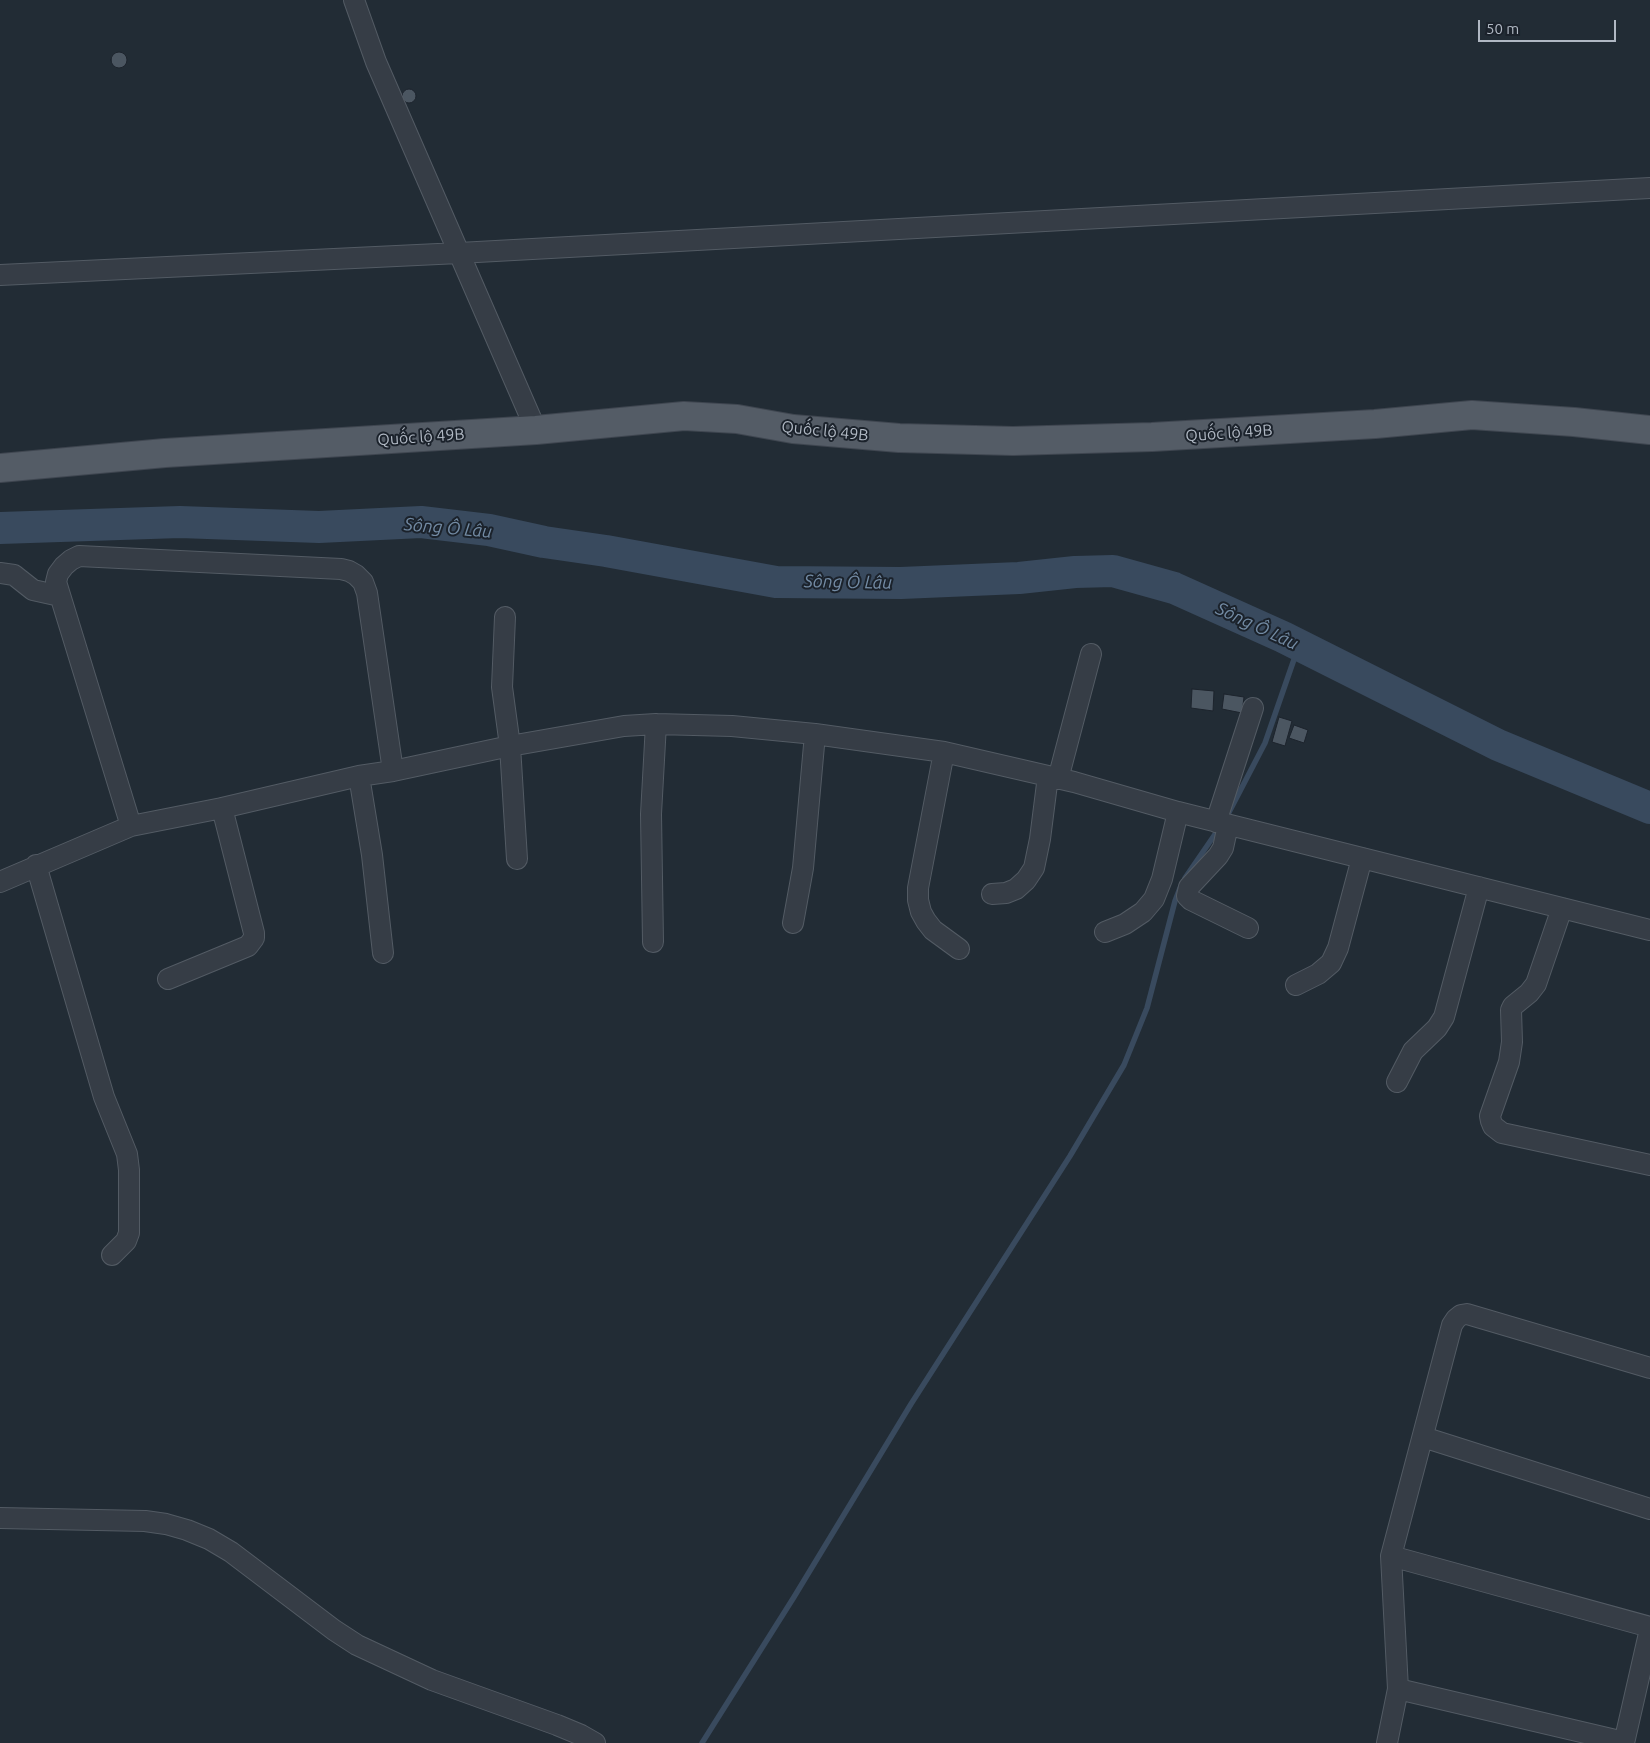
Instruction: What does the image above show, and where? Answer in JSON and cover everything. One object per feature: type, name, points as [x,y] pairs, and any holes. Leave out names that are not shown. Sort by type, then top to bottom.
[{"type":"main road","name":"Quốc lộ 49B","points":[[0,468],[165,454],[536,430],[684,416],[737,419],[793,429],[899,438],[1013,442],[1152,437],[1375,424],[1472,415],[1574,422],[1650,430]]},
{"type":"street","points":[[354,0],[376,62],[536,430]]},
{"type":"street","points":[[0,275],[459,253],[1650,188]]},
{"type":"street","points":[[131,826],[56,582],[58,574],[71,560],[79,556],[349,571],[356,575],[363,582],[367,593],[393,771]]},
{"type":"street","points":[[0,574],[14,575],[33,590],[60,596]]},
{"type":"street","points":[[505,617],[502,687],[510,746],[516,860]]},
{"type":"street","points":[[992,894],[1006,893],[1016,889],[1026,880],[1034,868],[1053,778],[1091,654]]},
{"type":"street","points":[[1248,928],[1191,900],[1187,896],[1189,886],[1218,856],[1223,848],[1222,823],[1253,708]]},
{"type":"street","points":[[654,942],[651,814],[656,724]]},
{"type":"street","points":[[0,882],[131,826],[222,808],[359,776],[624,726],[656,724],[732,726],[816,734],[944,752],[1650,930]]},
{"type":"street","points":[[793,923],[803,868],[816,734]]},
{"type":"street","points":[[944,752],[918,888],[918,900],[920,912],[933,930],[959,949]]},
{"type":"street","points":[[359,776],[372,855],[382,953]]},
{"type":"street","points":[[168,979],[248,946],[254,938],[222,808]]},
{"type":"street","points":[[1105,932],[1125,924],[1143,912],[1154,899],[1162,879],[1178,812]]},
{"type":"street","points":[[1296,985],[1318,974],[1331,963],[1338,948],[1362,858]]},
{"type":"street","points":[[36,866],[104,1097],[127,1154],[129,1233],[126,1241],[112,1254]]},
{"type":"street","points":[[1397,1082],[1414,1051],[1437,1028],[1444,1017],[1480,887]]},
{"type":"street","points":[[1562,908],[1536,984],[1511,1010],[1512,1042],[1510,1062],[1490,1116],[1490,1121],[1502,1133],[1650,1165]]},
{"type":"street","points":[[1387,1743],[1398,1689],[1391,1556],[1452,1325],[1456,1319],[1461,1315],[1467,1314],[1650,1368]]},
{"type":"street","points":[[1422,1437],[1650,1509]]},
{"type":"street","points":[[0,1518],[145,1521],[187,1530],[209,1539],[231,1552],[334,1630],[357,1645],[432,1680],[557,1725],[582,1735],[594,1743]]},
{"type":"street","points":[[1391,1556],[1650,1628],[1624,1742],[1398,1689]]},
{"type":"building","points":[[116,52],[122,52],[127,57],[125,66],[116,68],[111,63],[111,57]]},
{"type":"building","points":[[409,89],[414,91],[416,96],[414,101],[409,103],[404,101],[402,96],[404,91]]},
{"type":"building","points":[[1192,689],[1214,691],[1213,711],[1191,708]]},
{"type":"building","points":[[1224,694],[1244,697],[1242,713],[1222,709]]},
{"type":"building","points":[[1279,717],[1292,721],[1285,746],[1272,742]]},
{"type":"building","points":[[1294,725],[1308,730],[1304,743],[1289,738]]},
{"type":"waterway","name":"Sông Ô Lâu","points":[[0,528],[180,522],[319,527],[421,522],[489,530],[544,542],[606,551],[776,582],[901,583],[1019,578],[1075,572],[1113,571],[1174,588],[1283,637],[1498,745],[1650,808]]},
{"type":"waterway","points":[[1226,818],[1265,743],[1299,645]]},
{"type":"waterway","points":[[1185,878],[1220,827]]},
{"type":"waterway","points":[[702,1743],[794,1597],[911,1404],[1070,1156],[1124,1065],[1147,1008],[1180,888]]}]
